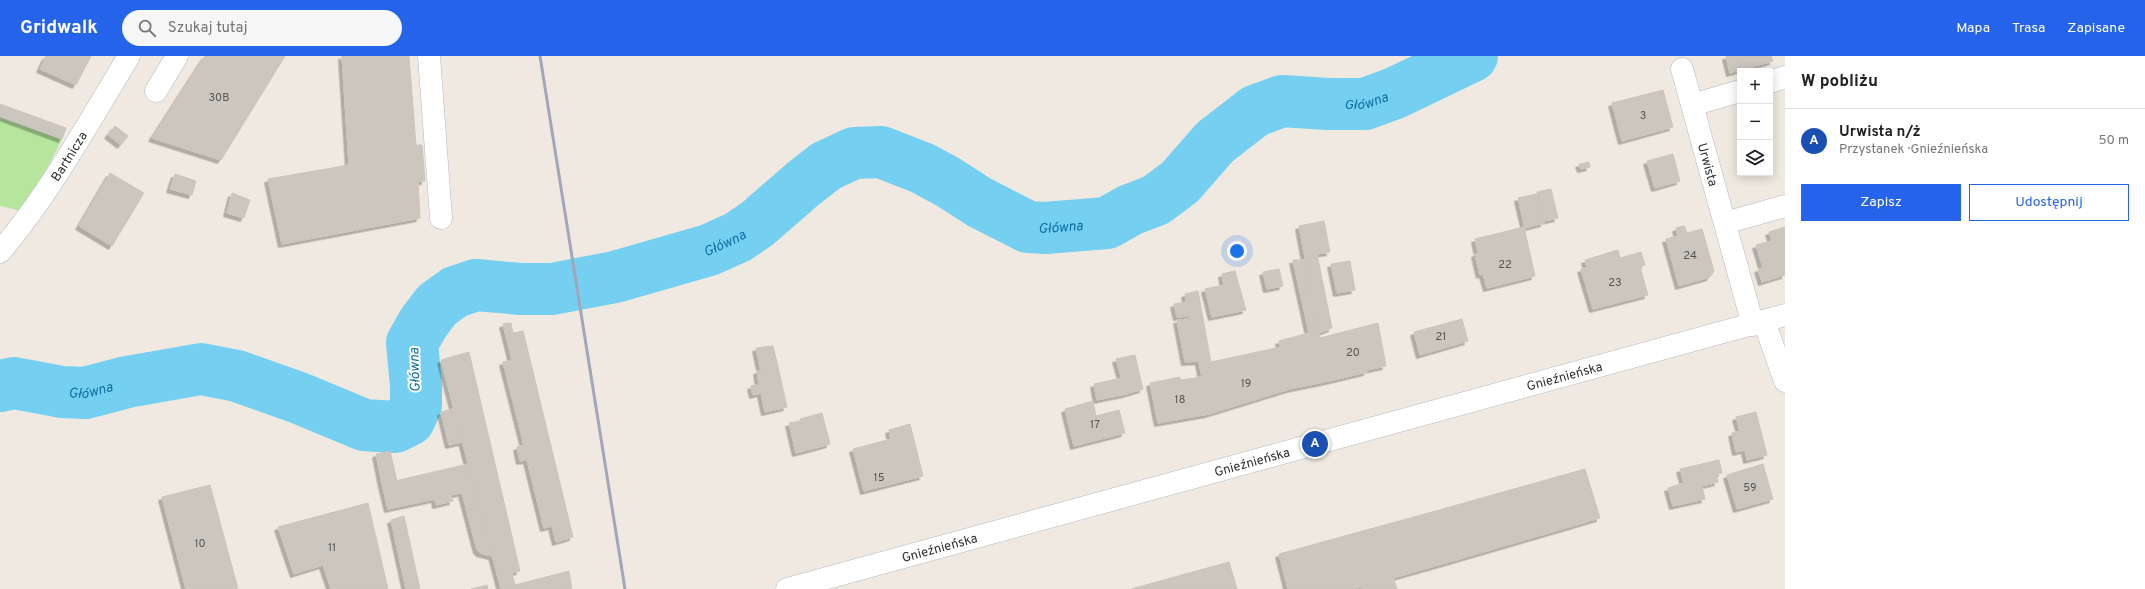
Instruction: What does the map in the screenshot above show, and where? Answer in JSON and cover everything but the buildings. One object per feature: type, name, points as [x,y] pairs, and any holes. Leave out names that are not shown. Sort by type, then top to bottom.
[{"type":"street","name":"Bartnicza","points":[[0,252],[16,233],[76,143],[129,56]]},
{"type":"street","points":[[156,91],[177,56]]},
{"type":"street","points":[[429,56],[441,218]]},
{"type":"street","name":"Urwista","points":[[1682,69],[1725,223],[1758,323],[1785,381]]},
{"type":"street","points":[[1773,81],[1785,78]]},
{"type":"street","points":[[1692,105],[1737,92]]},
{"type":"street","points":[[1725,223],[1785,206]]},
{"type":"street","name":"Gnieźnieńska","points":[[787,589],[1785,315]]},
{"type":"green space","points":[[0,118],[62,139],[25,212],[0,206]]},
{"type":"waterway","name":"Główna","points":[[0,386],[14,383],[62,392],[85,393],[127,382],[201,369],[237,376],[299,398],[364,425],[395,427],[409,420],[416,405],[416,385],[412,343],[424,322],[437,305],[455,292],[476,285],[521,289],[552,289],[615,277],[709,250],[738,237],[757,224],[826,166],[854,153],[881,152],[922,168],[948,182],[979,202],[1028,227],[1045,228],[1107,223],[1130,210],[1156,200],[1180,182],[1215,142],[1255,111],[1282,101],[1328,104],[1365,104],[1395,93],[1472,56]]},
{"type":"railway","points":[[540,56],[625,589]]},
{"type":"place","name":"Urwista n/ż","points":[[1315,444]]}]
